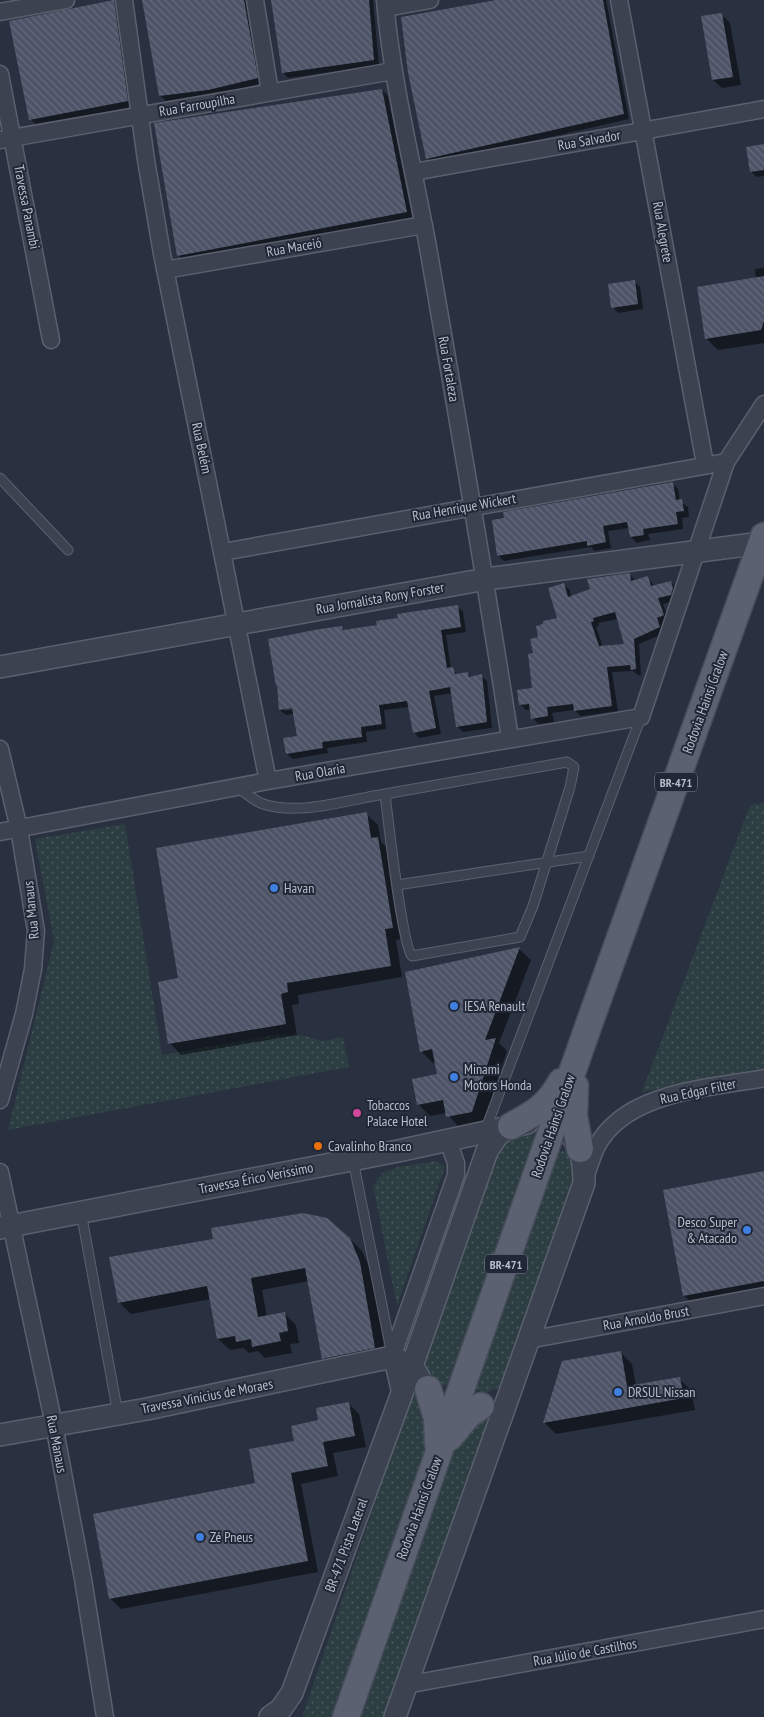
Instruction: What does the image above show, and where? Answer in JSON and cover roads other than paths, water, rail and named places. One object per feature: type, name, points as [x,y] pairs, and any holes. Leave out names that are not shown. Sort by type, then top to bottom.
[{"type":"main road","name":"Rodovia Hainsi Gralow","points":[[468,1405],[554,1124],[763,539]]},
{"type":"main road","points":[[511,1126],[543,1108],[552,1098],[588,1027]]},
{"type":"main road","points":[[580,1149],[574,1116],[574,1096],[588,1027]]},
{"type":"main road","points":[[428,1389],[434,1406],[439,1433],[437,1459]]},
{"type":"main road","points":[[437,1459],[451,1435],[467,1416],[468,1405]]},
{"type":"main road","name":"Rodovia Hainsi Gralow","points":[[346,1717],[437,1459]]},
{"type":"street","points":[[0,12],[66,0]]},
{"type":"street","name":"Rua Belém","points":[[124,0],[147,169],[165,270],[268,781]]},
{"type":"street","points":[[255,0],[270,92]]},
{"type":"street","points":[[386,4],[430,0]]},
{"type":"street","name":"Rua Alegrete","points":[[619,0],[705,464]]},
{"type":"street","name":"Rua Fortaleza","points":[[386,4],[393,71],[424,224],[474,506],[510,738]]},
{"type":"street","name":"Rua Farroupilha","points":[[7,139],[140,114],[393,71]]},
{"type":"street","name":"Travessa Panambi","points":[[0,74],[7,139],[51,340]]},
{"type":"street","name":"Rua Salvador","points":[[414,172],[764,109]]},
{"type":"street","name":"Rua Maceió","points":[[165,270],[424,224]]},
{"type":"street","points":[[642,717],[695,550],[726,462],[764,404]]},
{"type":"street","name":"Rua Henrique Wickert","points":[[223,552],[705,464],[726,462]]},
{"type":"street","name":"Rua Jornalista Rony Forster","points":[[0,667],[486,579],[763,539]]},
{"type":"street","name":"Rua Olaria","points":[[0,832],[268,781],[510,738],[642,717]]},
{"type":"street","name":"Rua Manaus","points":[[0,749],[19,829],[36,931],[33,969],[24,1014],[5,1062],[0,1100]]},
{"type":"street","name":"Rua Edgar Filter","points":[[584,1183],[598,1144],[617,1123],[643,1106],[667,1096],[764,1078]]},
{"type":"street","name":"Travessa Érico Veríssimo","points":[[5,1227],[448,1141],[486,1141],[511,1126],[530,1122],[554,1124]]},
{"type":"street","points":[[395,1717],[584,1183],[580,1149],[567,1130],[554,1124]]},
{"type":"street","points":[[401,1396],[392,1357],[456,1175],[456,1163],[448,1141]]},
{"type":"street","name":"BR-471 Pista Lateral","points":[[270,1717],[281,1709],[292,1693],[412,1366],[486,1141]]},
{"type":"street","name":"Rua Manaus","points":[[0,1172],[5,1227],[54,1425],[105,1717]]},
{"type":"street","name":"Rua Arnoldo Brust","points":[[528,1340],[764,1296]]},
{"type":"street","points":[[392,1357],[412,1366],[428,1389],[441,1399],[468,1405],[505,1393],[514,1382]]},
{"type":"street","name":"Travessa Vinícius de Moraes","points":[[0,1436],[118,1414],[392,1357]]},
{"type":"street","name":"Rua Júlio de Castilhos","points":[[406,1685],[764,1619]]},
{"type":"lane","points":[[0,478],[68,550]]},
{"type":"lane","points":[[486,1141],[589,856],[642,717]]},
{"type":"lane","points":[[237,787],[261,803],[282,808],[308,807],[567,762],[572,764],[574,767],[570,787],[524,931],[520,937],[416,956],[408,952],[385,794]]},
{"type":"lane","points":[[397,885],[589,856]]},
{"type":"lane","points":[[353,1160],[392,1357]]},
{"type":"lane","points":[[81,1212],[118,1414]]},
{"type":"place","name":"Havan","points":[[274,888]]},
{"type":"place","name":"IESA Renault","points":[[454,1006]]},
{"type":"place","name":"Minami Motors Honda","points":[[454,1077]]},
{"type":"place","name":"Tobaccos Palace Hotel","points":[[357,1113]]},
{"type":"place","name":"Cavalinho Branco","points":[[318,1146]]},
{"type":"place","name":"Desco Super & Atacado","points":[[747,1230]]},
{"type":"place","name":"DRSUL Nissan","points":[[618,1392]]},
{"type":"place","name":"Zé Pneus","points":[[200,1537]]}]
